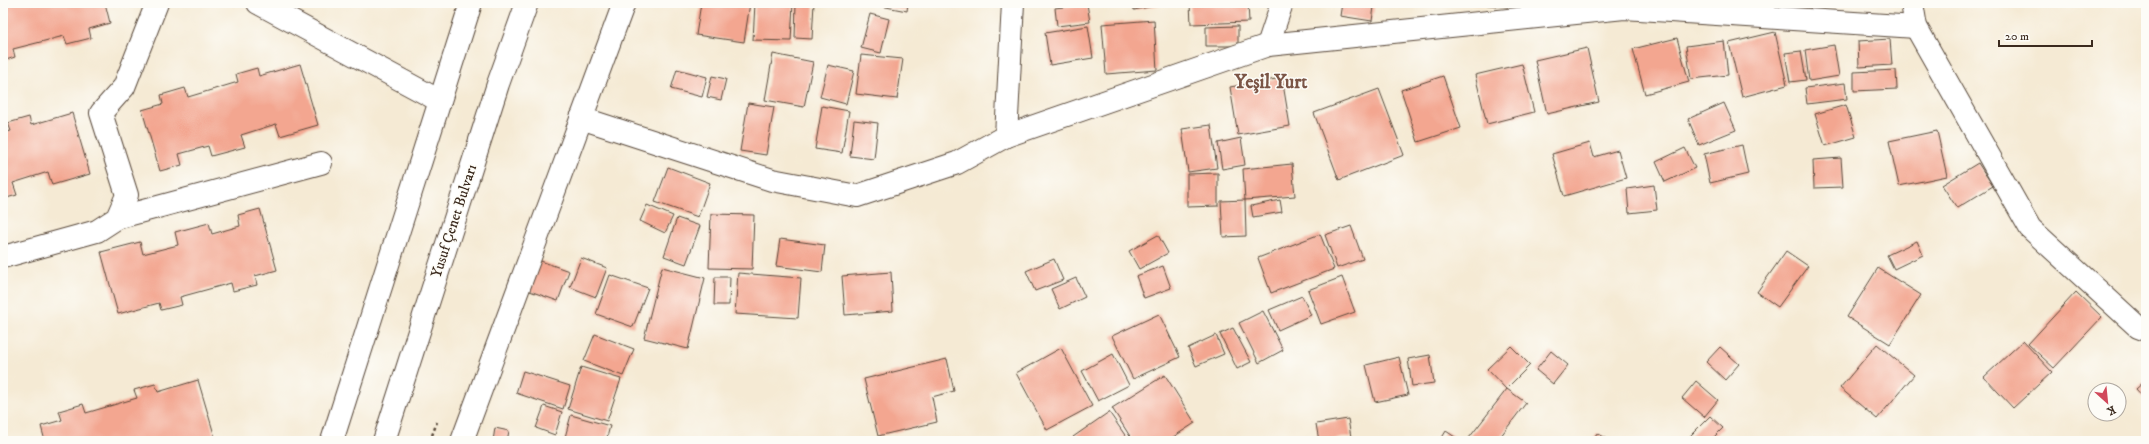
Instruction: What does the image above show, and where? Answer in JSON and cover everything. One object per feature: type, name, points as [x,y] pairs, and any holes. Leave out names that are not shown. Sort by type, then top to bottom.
[{"type":"main road","points":[[117,218],[127,195],[101,113],[124,87],[157,3]]},
{"type":"main road","points":[[258,3],[440,101]]},
{"type":"main road","points":[[332,441],[471,3]]},
{"type":"main road","name":"Yusuf Çenet Bulvarı","points":[[384,441],[498,84],[527,3]]},
{"type":"main road","points":[[462,441],[624,3]]},
{"type":"main road","points":[[1006,136],[1013,3]]},
{"type":"main road","points":[[1268,45],[1282,3]]},
{"type":"main road","points":[[1912,3],[1916,27],[2030,228],[2138,327],[2146,330]]},
{"type":"main road","points":[[581,118],[772,180],[857,196],[957,163],[1006,136],[1268,45],[1624,6],[1916,27]]},
{"type":"main road","points":[[3,257],[97,231],[117,218],[321,163]]},
{"type":"building","points":[[3,3],[105,3],[110,23],[89,29],[91,38],[67,44],[64,36],[13,49],[15,57],[3,61]]},
{"type":"building","points":[[701,3],[750,3],[744,42],[696,35]]},
{"type":"building","points":[[755,3],[793,3],[791,41],[753,40]]},
{"type":"building","points":[[796,3],[814,3],[812,39],[795,38]]},
{"type":"building","points":[[865,3],[908,3],[907,11]]},
{"type":"building","points":[[1133,3],[1163,3],[1163,4],[1134,10]]},
{"type":"building","points":[[1190,3],[1248,3],[1249,22],[1191,24]]},
{"type":"building","points":[[1342,3],[1374,7],[1372,21],[1340,16]]},
{"type":"building","points":[[1470,3],[1509,3],[1508,7]]},
{"type":"building","points":[[1087,4],[1090,22],[1057,26],[1055,8]]},
{"type":"building","points":[[870,14],[889,19],[881,53],[861,48]]},
{"type":"building","points":[[1154,20],[1157,70],[1106,74],[1102,24]]},
{"type":"building","points":[[1088,26],[1093,58],[1050,65],[1045,33]]},
{"type":"building","points":[[1238,26],[1238,46],[1206,46],[1206,27]]},
{"type":"building","points":[[1775,32],[1787,85],[1742,97],[1729,43]]},
{"type":"building","points":[[1677,38],[1689,82],[1645,94],[1633,49]]},
{"type":"building","points":[[1890,39],[1892,65],[1859,67],[1858,41]]},
{"type":"building","points":[[1724,41],[1728,75],[1691,79],[1686,46]]},
{"type":"building","points":[[1834,45],[1839,76],[1809,81],[1805,50]]},
{"type":"building","points":[[1587,48],[1599,102],[1547,114],[1535,60]]},
{"type":"building","points":[[1801,51],[1806,80],[1790,82],[1785,53]]},
{"type":"building","points":[[773,54],[813,62],[804,107],[765,100]]},
{"type":"building","points":[[861,55],[903,59],[897,99],[856,94]]},
{"type":"building","points":[[300,64],[318,125],[280,136],[276,124],[241,135],[245,147],[211,156],[208,146],[179,154],[182,165],[160,171],[142,110],[163,104],[161,95],[185,88],[188,97],[238,82],[236,74],[257,68],[259,76]]},
{"type":"building","points":[[1522,64],[1534,112],[1487,124],[1475,75]]},
{"type":"building","points":[[828,65],[854,71],[846,104],[820,97]]},
{"type":"building","points":[[677,69],[707,77],[702,97],[671,89]]},
{"type":"building","points":[[1896,70],[1897,89],[1854,91],[1854,72]]},
{"type":"building","points":[[712,76],[726,79],[721,100],[707,97]]},
{"type":"building","points":[[1443,76],[1461,128],[1418,142],[1401,90]]},
{"type":"building","points":[[1282,78],[1290,126],[1238,135],[1230,87]]},
{"type":"building","points":[[1845,83],[1847,99],[1807,104],[1805,88]]},
{"type":"building","points":[[1379,89],[1404,155],[1339,180],[1314,113]]},
{"type":"building","points":[[748,103],[774,107],[766,155],[740,151]]},
{"type":"building","points":[[1724,103],[1736,130],[1699,145],[1688,119]]},
{"type":"building","points":[[1846,105],[1856,137],[1825,146],[1815,114]]},
{"type":"building","points":[[822,106],[849,111],[842,153],[815,149]]},
{"type":"building","points":[[72,113],[90,174],[52,185],[48,172],[13,183],[17,195],[3,199],[3,133],[11,131],[8,123],[29,117],[31,125]]},
{"type":"building","points":[[854,120],[878,123],[874,159],[850,156]]},
{"type":"building","points":[[1211,125],[1217,168],[1188,172],[1182,129]]},
{"type":"building","points":[[1937,131],[1947,176],[1899,186],[1889,141]]},
{"type":"building","points":[[1241,138],[1245,165],[1222,169],[1218,143]]},
{"type":"building","points":[[1590,143],[1594,157],[1618,150],[1626,178],[1564,196],[1552,154]]},
{"type":"building","points":[[1742,145],[1748,174],[1710,183],[1704,154]]},
{"type":"building","points":[[1685,148],[1695,168],[1665,182],[1656,162]]},
{"type":"building","points":[[1841,158],[1843,187],[1814,188],[1813,160]]},
{"type":"building","points":[[1978,163],[1993,186],[1957,208],[1942,185]]},
{"type":"building","points":[[1292,164],[1295,196],[1245,200],[1243,169]]},
{"type":"building","points":[[668,167],[710,183],[698,217],[655,202]]},
{"type":"building","points":[[1218,173],[1218,206],[1187,207],[1187,174]]},
{"type":"building","points":[[1654,185],[1657,210],[1629,213],[1627,189]]},
{"type":"building","points":[[1245,200],[1246,236],[1223,237],[1221,201]]},
{"type":"building","points":[[1280,200],[1282,212],[1253,217],[1251,206]]},
{"type":"building","points":[[647,205],[673,216],[665,233],[640,221]]},
{"type":"building","points":[[260,209],[277,270],[255,276],[257,285],[233,291],[231,283],[180,297],[182,305],[161,310],[159,303],[118,314],[101,252],[140,242],[143,254],[178,245],[175,232],[209,223],[212,234],[240,226],[238,215]]},
{"type":"building","points":[[711,214],[754,215],[752,269],[709,268]]},
{"type":"building","points":[[677,218],[700,226],[686,264],[664,256]]},
{"type":"building","points":[[1351,226],[1363,259],[1337,268],[1325,235]]},
{"type":"building","points":[[1320,234],[1334,269],[1271,293],[1258,258]]},
{"type":"building","points":[[1158,235],[1168,253],[1139,269],[1129,251]]},
{"type":"building","points":[[780,239],[825,245],[822,272],[776,266]]},
{"type":"building","points":[[1917,241],[1923,255],[1894,269],[1887,255]]},
{"type":"building","points":[[1786,251],[1808,266],[1778,307],[1757,292]]},
{"type":"building","points":[[581,258],[607,268],[596,297],[570,287]]},
{"type":"building","points":[[535,259],[569,271],[558,301],[524,289]]},
{"type":"building","points":[[1054,259],[1063,280],[1035,291],[1026,271]]},
{"type":"building","points":[[1163,266],[1171,288],[1144,298],[1136,276]]},
{"type":"building","points":[[662,267],[705,278],[688,349],[644,338]]},
{"type":"building","points":[[1878,268],[1921,295],[1890,344],[1847,317]]},
{"type":"building","points":[[891,272],[893,311],[845,315],[842,276]]},
{"type":"building","points":[[738,273],[801,278],[798,318],[735,314]]},
{"type":"building","points":[[610,275],[648,288],[633,327],[596,314]]},
{"type":"building","points":[[715,277],[730,277],[729,305],[714,305]]},
{"type":"building","points":[[1342,277],[1355,312],[1321,324],[1308,290]]},
{"type":"building","points":[[1076,278],[1085,297],[1060,309],[1051,289]]},
{"type":"building","points":[[2076,292],[2102,317],[2054,368],[2028,344]]},
{"type":"building","points":[[1302,296],[1311,315],[1278,330],[1269,310]]},
{"type":"building","points":[[1263,311],[1283,350],[1259,363],[1239,323]]},
{"type":"building","points":[[1159,314],[1180,357],[1133,379],[1112,336]]},
{"type":"building","points":[[1233,328],[1251,362],[1237,369],[1220,334]]},
{"type":"building","points":[[595,334],[634,349],[623,376],[584,361]]},
{"type":"building","points":[[1216,335],[1224,354],[1196,366],[1188,348]]},
{"type":"building","points":[[2023,341],[2052,372],[2013,408],[1984,377]]},
{"type":"building","points":[[1877,344],[1914,375],[1877,419],[1840,388]]},
{"type":"building","points":[[1511,346],[1530,365],[1506,389],[1487,369]]},
{"type":"building","points":[[1720,347],[1739,364],[1725,380],[1706,362]]},
{"type":"building","points":[[1061,348],[1092,406],[1047,430],[1016,373]]},
{"type":"building","points":[[1551,351],[1568,365],[1553,384],[1536,370]]},
{"type":"building","points":[[1113,354],[1129,385],[1098,401],[1082,371]]},
{"type":"building","points":[[1430,355],[1434,383],[1412,386],[1408,359]]},
{"type":"building","points":[[1399,357],[1408,395],[1375,402],[1366,365]]},
{"type":"building","points":[[947,359],[954,391],[932,397],[937,422],[878,436],[864,379]]},
{"type":"building","points":[[581,367],[621,379],[607,421],[568,409]]},
{"type":"building","points":[[523,371],[570,386],[563,409],[516,393]]},
{"type":"building","points":[[1165,375],[1195,423],[1167,441],[1133,441],[1112,408]]},
{"type":"building","points":[[198,380],[216,441],[45,441],[41,426],[62,420],[59,411],[83,404],[86,413],[137,398],[134,390],[155,384],[158,392]]},
{"type":"building","points":[[2146,380],[2146,400],[2136,389]]},
{"type":"building","points":[[1696,381],[1718,400],[1704,417],[1682,398]]},
{"type":"building","points":[[1507,389],[1526,403],[1497,441],[1473,441],[1469,438]]},
{"type":"building","points":[[544,406],[562,412],[555,435],[536,428]]},
{"type":"building","points":[[1109,412],[1129,441],[1076,441],[1073,437]]},
{"type":"building","points":[[571,415],[610,426],[606,441],[564,441]]},
{"type":"building","points":[[1710,416],[1723,428],[1710,441],[1685,441]]},
{"type":"building","points":[[1348,419],[1351,437],[1319,441],[1316,424]]},
{"type":"building","points":[[495,428],[509,431],[507,441],[493,441]]},
{"type":"building","points":[[1446,431],[1461,441],[1440,441]]},
{"type":"building","points":[[1597,433],[1611,441],[1592,441]]},
{"type":"district","name":"Yeşil Yurt","points":[[1271,82]]}]
